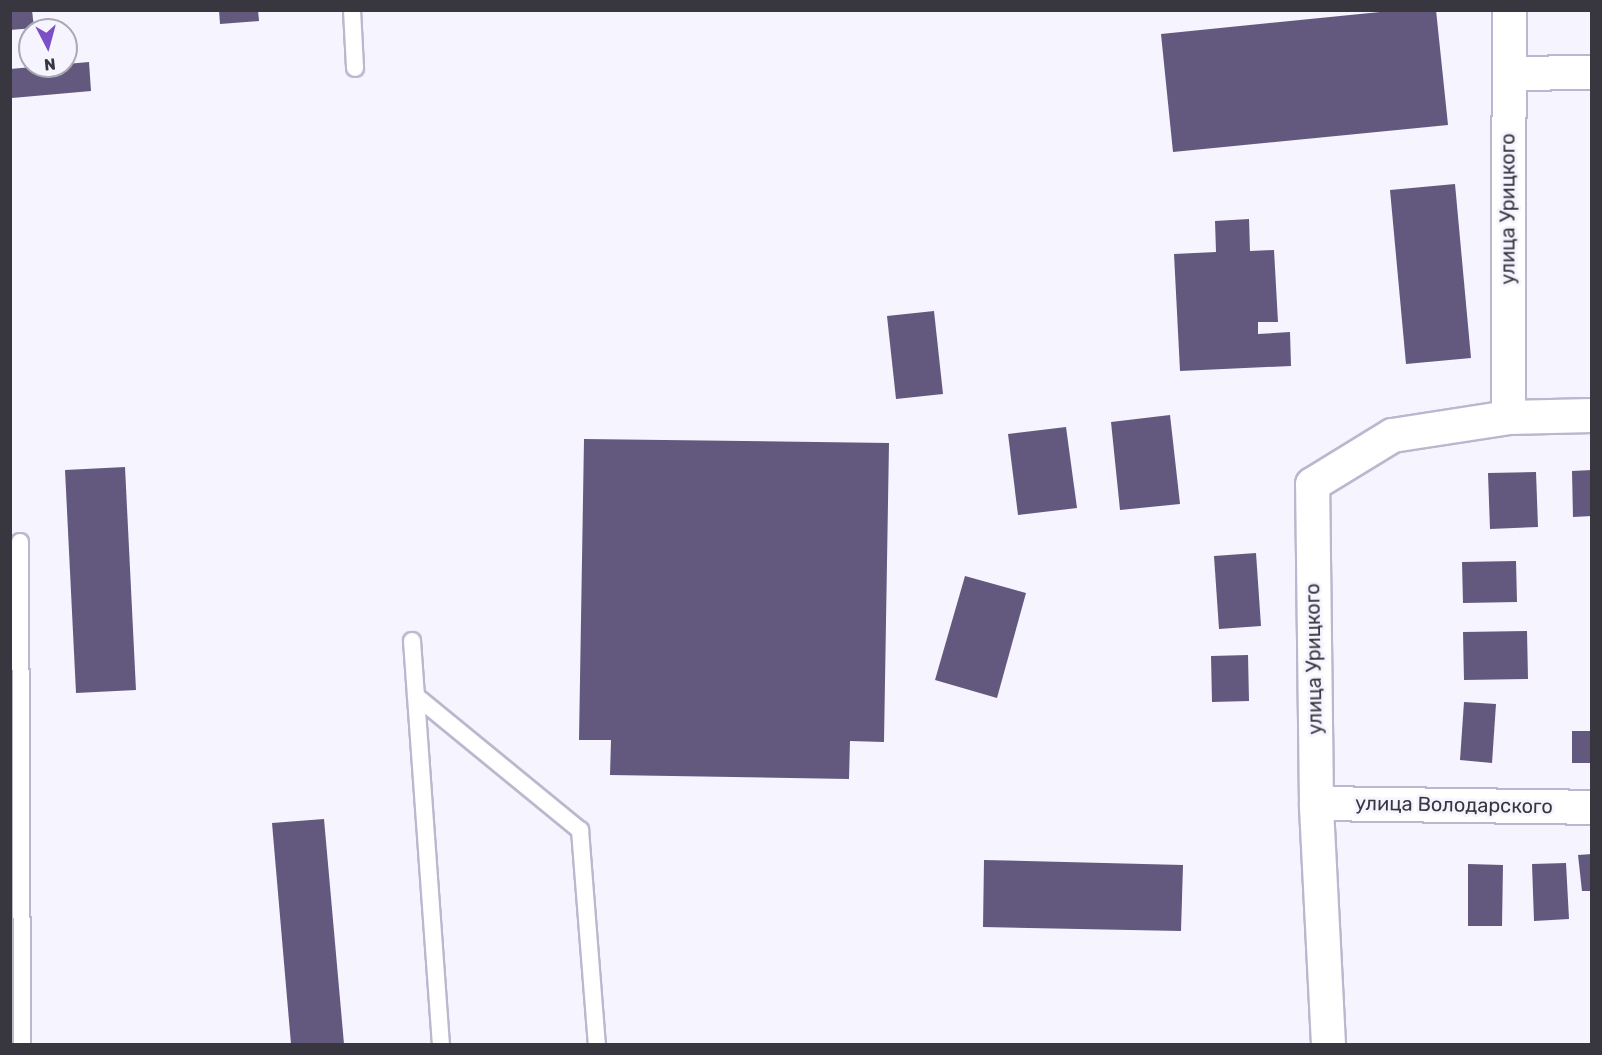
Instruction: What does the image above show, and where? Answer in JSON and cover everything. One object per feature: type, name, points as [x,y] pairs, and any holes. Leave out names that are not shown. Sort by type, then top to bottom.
[{"type":"street","name":"улица Урицкого","points":[[1508,417],[1509,10]]},
{"type":"street","points":[[1509,73],[1592,72]]},
{"type":"street","name":"улица Урицкого","points":[[1328,1044],[1316,803],[1312,484],[1392,435],[1508,417],[1592,415]]},
{"type":"street","name":"улица Володарского","points":[[1316,803],[1592,807]]},
{"type":"lane","points":[[352,10],[355,68]]},
{"type":"lane","points":[[20,542],[22,1044]]},
{"type":"lane","points":[[412,641],[441,1044]]},
{"type":"lane","points":[[416,696],[580,830],[597,1044]]},
{"type":"building","points":[[10,10],[32,10],[33,18],[18,18],[18,29],[10,30]]},
{"type":"building","points":[[219,10],[258,10],[259,21],[220,24]]},
{"type":"building","points":[[1400,10],[1436,10],[1448,125],[1173,152],[1161,34]]},
{"type":"building","points":[[89,62],[91,91],[12,98],[10,69],[18,68],[18,78],[78,78],[78,63]]},
{"type":"building","points":[[1455,184],[1471,358],[1406,364],[1390,190]]},
{"type":"building","points":[[1249,219],[1250,251],[1274,250],[1278,322],[1258,322],[1258,334],[1290,332],[1291,366],[1180,371],[1174,254],[1216,252],[1215,221]]},
{"type":"building","points":[[934,311],[943,394],[896,399],[887,316]]},
{"type":"building","points":[[1170,415],[1180,504],[1120,510],[1111,422]]},
{"type":"building","points":[[1066,427],[1077,508],[1018,515],[1008,434]]},
{"type":"building","points":[[584,439],[889,443],[884,742],[850,741],[849,779],[610,775],[611,740],[579,740]]},
{"type":"building","points":[[125,467],[136,690],[76,693],[65,470]]},
{"type":"building","points":[[1592,470],[1592,516],[1573,517],[1572,471]]},
{"type":"building","points":[[1536,472],[1538,527],[1490,529],[1488,473]]},
{"type":"building","points":[[1256,553],[1261,626],[1219,629],[1214,556]]},
{"type":"building","points":[[1516,561],[1517,602],[1463,603],[1462,562]]},
{"type":"building","points":[[965,576],[1026,593],[997,698],[935,680]]},
{"type":"building","points":[[1527,631],[1528,679],[1464,680],[1463,632]]},
{"type":"building","points":[[1248,655],[1249,701],[1212,702],[1211,656]]},
{"type":"building","points":[[1464,702],[1496,704],[1492,763],[1460,760]]},
{"type":"building","points":[[1572,731],[1592,731],[1592,763],[1572,763]]},
{"type":"building","points":[[324,819],[344,1044],[291,1044],[272,823]]},
{"type":"building","points":[[1592,854],[1592,891],[1582,891],[1578,855]]},
{"type":"building","points":[[984,860],[1183,865],[1181,931],[983,927]]},
{"type":"building","points":[[1566,863],[1569,919],[1534,921],[1532,864]]},
{"type":"building","points":[[1468,864],[1503,865],[1502,926],[1468,926]]}]
